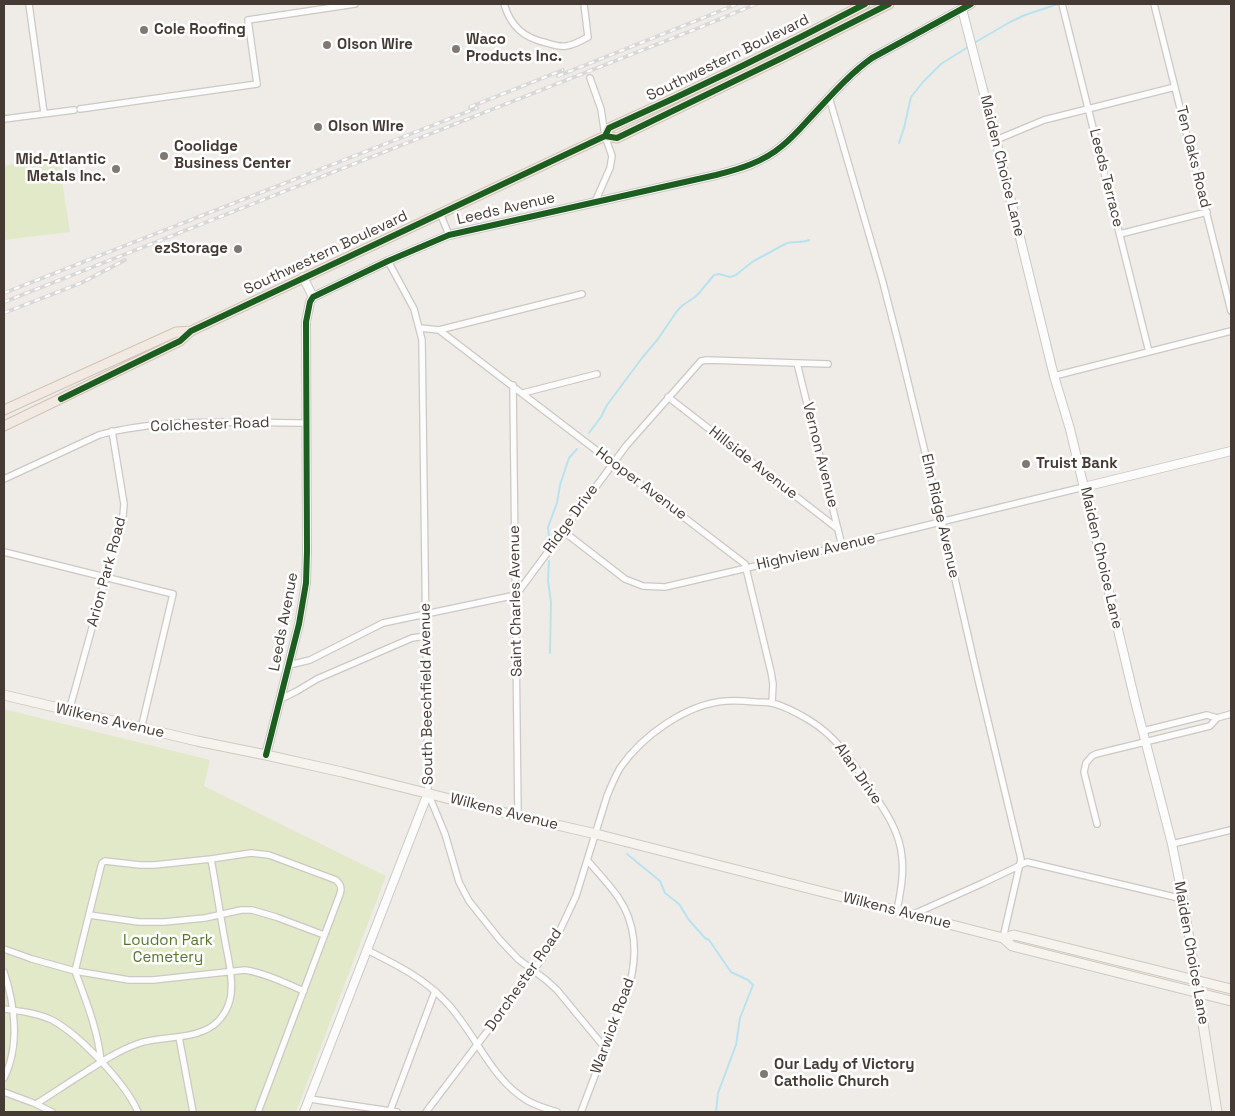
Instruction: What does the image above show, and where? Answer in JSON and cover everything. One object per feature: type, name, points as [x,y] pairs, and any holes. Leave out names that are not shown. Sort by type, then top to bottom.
[{"type":"main road","name":"Southwestern Boulevard","points":[[605,136],[609,128],[782,47],[865,4]]},
{"type":"main road","name":"Southwestern Boulevard","points":[[4,426],[180,341],[191,331],[304,277],[605,136],[617,138],[889,4]]},
{"type":"main road","name":"Southwestern Boulevard","points":[[4,410],[176,332],[191,331]]},
{"type":"main road","name":"Wilkens Avenue","points":[[4,695],[141,729],[266,755],[596,834],[914,914],[1003,938],[1012,946],[1231,1000]]},
{"type":"main road","name":"Wilkens Avenue","points":[[1003,938],[1014,935],[1231,989]]},
{"type":"main road","points":[[1198,992],[1215,991],[1231,994]]},
{"type":"main road","name":"Maiden Choice Lane","points":[[1198,992],[1217,1112]]},
{"type":"street","points":[[28,4],[44,114]]},
{"type":"street","points":[[299,4],[300,12]]},
{"type":"street","points":[[4,119],[257,84],[248,20],[355,4]]},
{"type":"street","points":[[504,4],[507,14],[520,31],[528,37],[537,41],[565,47],[588,37],[584,4]]},
{"type":"street","name":"Leeds Avenue","points":[[266,755],[303,603],[307,573],[306,322],[310,302],[313,297],[388,260],[449,235],[716,175],[737,170],[754,163],[769,156],[795,135],[854,72],[872,58],[971,4]]},
{"type":"street","name":"Leeds Terrace","points":[[1062,4],[1149,352]]},
{"type":"street","name":"Ten Oaks Road","points":[[1154,4],[1231,311]]},
{"type":"street","name":"Maiden Choice Lane","points":[[962,9],[1054,376],[1070,429],[1172,844],[1198,992]]},
{"type":"street","points":[[590,78],[601,110],[605,136],[612,156],[612,161],[595,202]]},
{"type":"street","points":[[996,140],[1044,120],[1175,87]]},
{"type":"street","name":"Elm Ridge Avenue","points":[[829,97],[884,287],[1022,859],[1003,938]]},
{"type":"street","points":[[1120,234],[1206,212]]},
{"type":"street","name":"Leeds Avenue","points":[[440,213],[449,235]]},
{"type":"street","name":"South Beechfield Avenue","points":[[304,1112],[428,793],[423,352],[420,328],[414,309],[388,260]]},
{"type":"street","points":[[304,277],[313,297]]},
{"type":"street","points":[[420,328],[439,330],[582,294]]},
{"type":"street","name":"Hooper Avenue","points":[[439,330],[745,564],[747,569]]},
{"type":"street","points":[[1054,376],[1231,331]]},
{"type":"street","name":"Ridge Drive","points":[[516,595],[626,446],[701,361],[828,364]]},
{"type":"street","name":"Vernon Avenue","points":[[797,363],[842,546]]},
{"type":"street","points":[[523,393],[597,374]]},
{"type":"street","name":"Saint Charles Avenue","points":[[513,385],[518,816]]},
{"type":"street","name":"Hillside Avenue","points":[[668,397],[838,529]]},
{"type":"street","name":"Colchester Road","points":[[4,479],[99,435],[112,431],[186,422],[307,423]]},
{"type":"street","name":"Arion Park Road","points":[[69,711],[124,516],[118,462],[112,431]]},
{"type":"street","points":[[1084,487],[1231,451]]},
{"type":"street","name":"Highview Avenue","points":[[563,531],[625,579],[643,586],[665,587],[747,569],[1084,487]]},
{"type":"street","points":[[4,552],[174,594],[141,729]]},
{"type":"street","points":[[747,569],[771,672],[773,684],[772,703]]},
{"type":"street","points":[[289,665],[310,660],[383,623],[516,595]]},
{"type":"street","points":[[281,699],[317,679],[412,638],[426,636]]},
{"type":"street","name":"Alan Drive","points":[[596,834],[607,796],[620,769],[639,746],[665,724],[697,708],[724,701],[772,703],[809,720],[835,740],[847,754],[890,820],[900,844],[902,858],[903,873],[897,911]]},
{"type":"street","points":[[1143,731],[1207,715],[1217,718],[1231,714]]},
{"type":"street","points":[[1097,824],[1084,772],[1086,763],[1092,756],[1210,726],[1217,718]]},
{"type":"street","points":[[428,793],[445,834],[459,882],[469,901],[518,959],[557,990],[605,1048]]},
{"type":"street","points":[[1172,844],[1231,830]]},
{"type":"street","name":"Dorchester Road","points":[[426,1112],[552,945],[576,896],[596,834]]},
{"type":"street","points":[[101,1062],[96,1030],[75,971],[102,863],[105,861],[154,865],[251,853],[261,853],[278,858],[336,880],[342,889],[258,1112]]},
{"type":"street","points":[[36,1104],[101,1062],[127,1048],[151,1040],[202,1032],[222,1017],[229,1004],[231,995],[231,972],[211,859]]},
{"type":"street","name":"Warwick Road","points":[[581,1112],[629,986],[635,958],[632,930],[624,907],[588,861]]},
{"type":"street","points":[[914,914],[1027,862],[1183,899]]},
{"type":"street","points":[[89,915],[139,922],[164,922],[252,910],[276,917],[324,936]]},
{"type":"street","points":[[4,949],[75,971],[129,980],[153,980],[245,970],[278,980],[304,991]]},
{"type":"street","points":[[367,950],[402,968],[435,991],[456,1013],[507,1085],[528,1101],[556,1112]]},
{"type":"street","points":[[4,972],[13,1010],[13,1050],[4,1078]]},
{"type":"street","points":[[310,1099],[393,1112],[435,991]]},
{"type":"street","points":[[4,1009],[26,1012],[51,1020],[69,1032],[101,1062],[128,1093],[138,1112]]},
{"type":"street","points":[[179,1037],[193,1112]]},
{"type":"street","points":[[4,1092],[52,1112]]},
{"type":"green space","points":[[58,155],[70,232],[4,240],[4,166]]},
{"type":"green space","name":"Loudon Park Cemetery","points":[[4,709],[210,760],[204,786],[386,876],[296,1112],[4,1112]]},
{"type":"waterway","points":[[974,43],[1025,15],[1058,4]]},
{"type":"waterway","points":[[899,143],[911,97],[941,64],[968,47]]},
{"type":"waterway","points":[[589,433],[607,405],[677,311],[695,297],[714,275],[719,274],[730,277],[736,275],[752,262],[785,244],[809,240]]},
{"type":"waterway","points":[[549,537],[548,527],[557,503],[560,485],[569,458],[577,449]]},
{"type":"waterway","points":[[549,561],[548,581],[551,602],[550,653]]},
{"type":"waterway","points":[[627,854],[660,881],[665,893],[679,904],[689,920],[709,940],[731,972],[748,980],[753,985],[740,1018],[736,1045],[718,1093],[716,1112]]},
{"type":"railway","points":[[558,76],[737,4]]},
{"type":"railway","points":[[4,302],[756,4]]},
{"type":"railway","points":[[470,107],[563,70]]},
{"type":"railway","points":[[4,293],[477,108]]},
{"type":"railway","points":[[4,313],[81,283],[125,260]]},
{"type":"cycle path","points":[[605,136],[609,128],[738,68],[865,4]]},
{"type":"cycle path","points":[[61,399],[180,341],[191,331],[605,136],[617,138],[889,4]]},
{"type":"cycle path","points":[[266,755],[299,624],[306,583],[306,322],[310,302],[313,297],[388,261],[449,235],[716,175],[759,161],[775,152],[789,140],[847,79],[872,58],[971,4]]},
{"type":"place","name":"Cole Roofing","points":[[144,30]]},
{"type":"place","name":"Olson Wire","points":[[327,45]]},
{"type":"place","name":"Waco Products Inc.","points":[[456,49]]},
{"type":"place","name":"Olson WIre","points":[[318,127]]},
{"type":"place","name":"Coolidge Business Center","points":[[164,156]]},
{"type":"place","name":"Mid-Atlantic Metals Inc.","points":[[116,169]]},
{"type":"place","name":"ezStorage","points":[[238,249]]},
{"type":"place","name":"Truist Bank","points":[[1026,464]]},
{"type":"place","name":"Our Lady of Victory Catholic Church","points":[[764,1074]]}]
